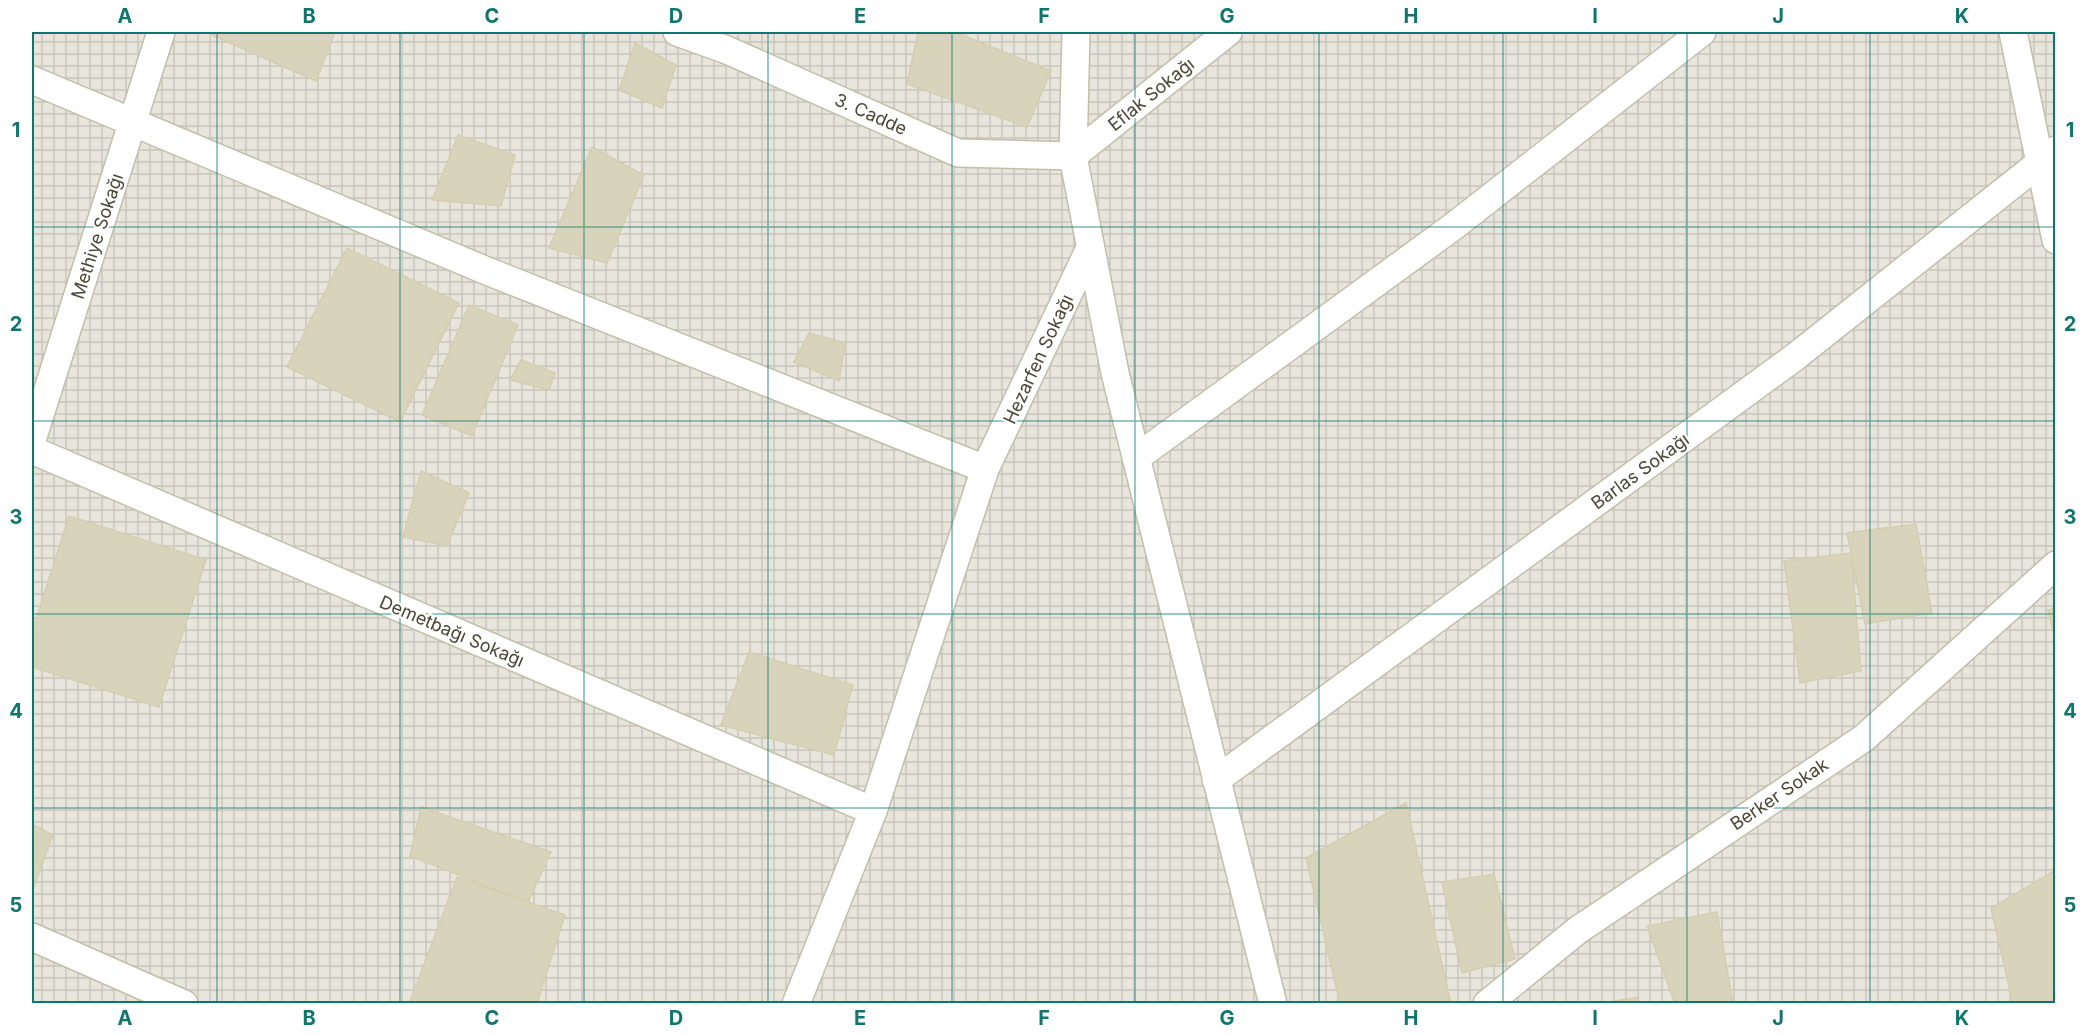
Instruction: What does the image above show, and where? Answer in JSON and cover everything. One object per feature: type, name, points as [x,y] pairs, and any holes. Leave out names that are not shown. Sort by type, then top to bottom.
[{"type":"street","name":"Methiye Sokağı","points":[[32,440],[161,32]]},
{"type":"street","name":"3. Cadde","points":[[677,32],[728,50],[958,153],[1073,156]]},
{"type":"street","points":[[1076,32],[1073,156],[1115,373],[1273,1004]]},
{"type":"street","name":"Eflak Sokağı","points":[[1073,156],[1228,32]]},
{"type":"street","points":[[1136,458],[1454,226],[1702,32]]},
{"type":"street","points":[[2013,32],[2047,157],[2055,240]]},
{"type":"street","points":[[32,80],[487,271],[986,469]]},
{"type":"street","name":"Barlas Sokağı","points":[[1216,780],[1795,357],[2047,157]]},
{"type":"street","name":"Hezarfen Sokağı","points":[[796,1004],[873,811],[986,469],[1090,248]]},
{"type":"street","name":"Demetbağı Sokağı","points":[[32,450],[873,811]]},
{"type":"street","name":"Berker Sokak","points":[[1487,1004],[1578,930],[1864,738],[2055,565]]},
{"type":"street","points":[[32,937],[184,1004]]},
{"type":"shaded area","points":[[32,32],[2055,32],[2055,1003],[32,1003]]},
{"type":"building","points":[[213,32],[335,32],[316,81],[212,35]]},
{"type":"building","points":[[918,32],[955,32],[1051,71],[1027,127],[907,84]]},
{"type":"building","points":[[635,43],[676,65],[662,108],[619,90]]},
{"type":"building","points":[[458,135],[515,155],[501,206],[432,200]]},
{"type":"building","points":[[592,147],[644,175],[607,263],[549,248]]},
{"type":"building","points":[[347,248],[459,303],[400,422],[287,367]]},
{"type":"building","points":[[469,305],[518,325],[472,436],[422,415]]},
{"type":"building","points":[[809,333],[845,343],[839,381],[794,362]]},
{"type":"building","points":[[521,360],[555,373],[549,390],[510,380]]},
{"type":"building","points":[[421,471],[469,493],[447,546],[403,537]]},
{"type":"building","points":[[69,516],[206,560],[159,707],[32,667],[32,632]]},
{"type":"building","points":[[1916,524],[1932,613],[1865,624],[1847,533]]},
{"type":"building","points":[[1851,553],[1861,671],[1800,683],[1784,561]]},
{"type":"building","points":[[2056,608],[2056,644],[2048,610]]},
{"type":"building","points":[[749,652],[853,685],[834,755],[721,725]]},
{"type":"building","points":[[1406,803],[1451,1004],[1340,1004],[1306,858]]},
{"type":"building","points":[[421,807],[551,852],[528,902],[410,856]]},
{"type":"building","points":[[32,824],[53,835],[32,892]]},
{"type":"building","points":[[2054,871],[2056,1004],[2013,1004],[1991,908]]},
{"type":"building","points":[[1494,874],[1515,959],[1462,973],[1442,882]]},
{"type":"building","points":[[457,877],[565,915],[537,1004],[409,1004]]},
{"type":"building","points":[[1717,912],[1733,1004],[1675,1004],[1647,926]]},
{"type":"building","points":[[1638,997],[1640,1004],[1597,1004]]}]
